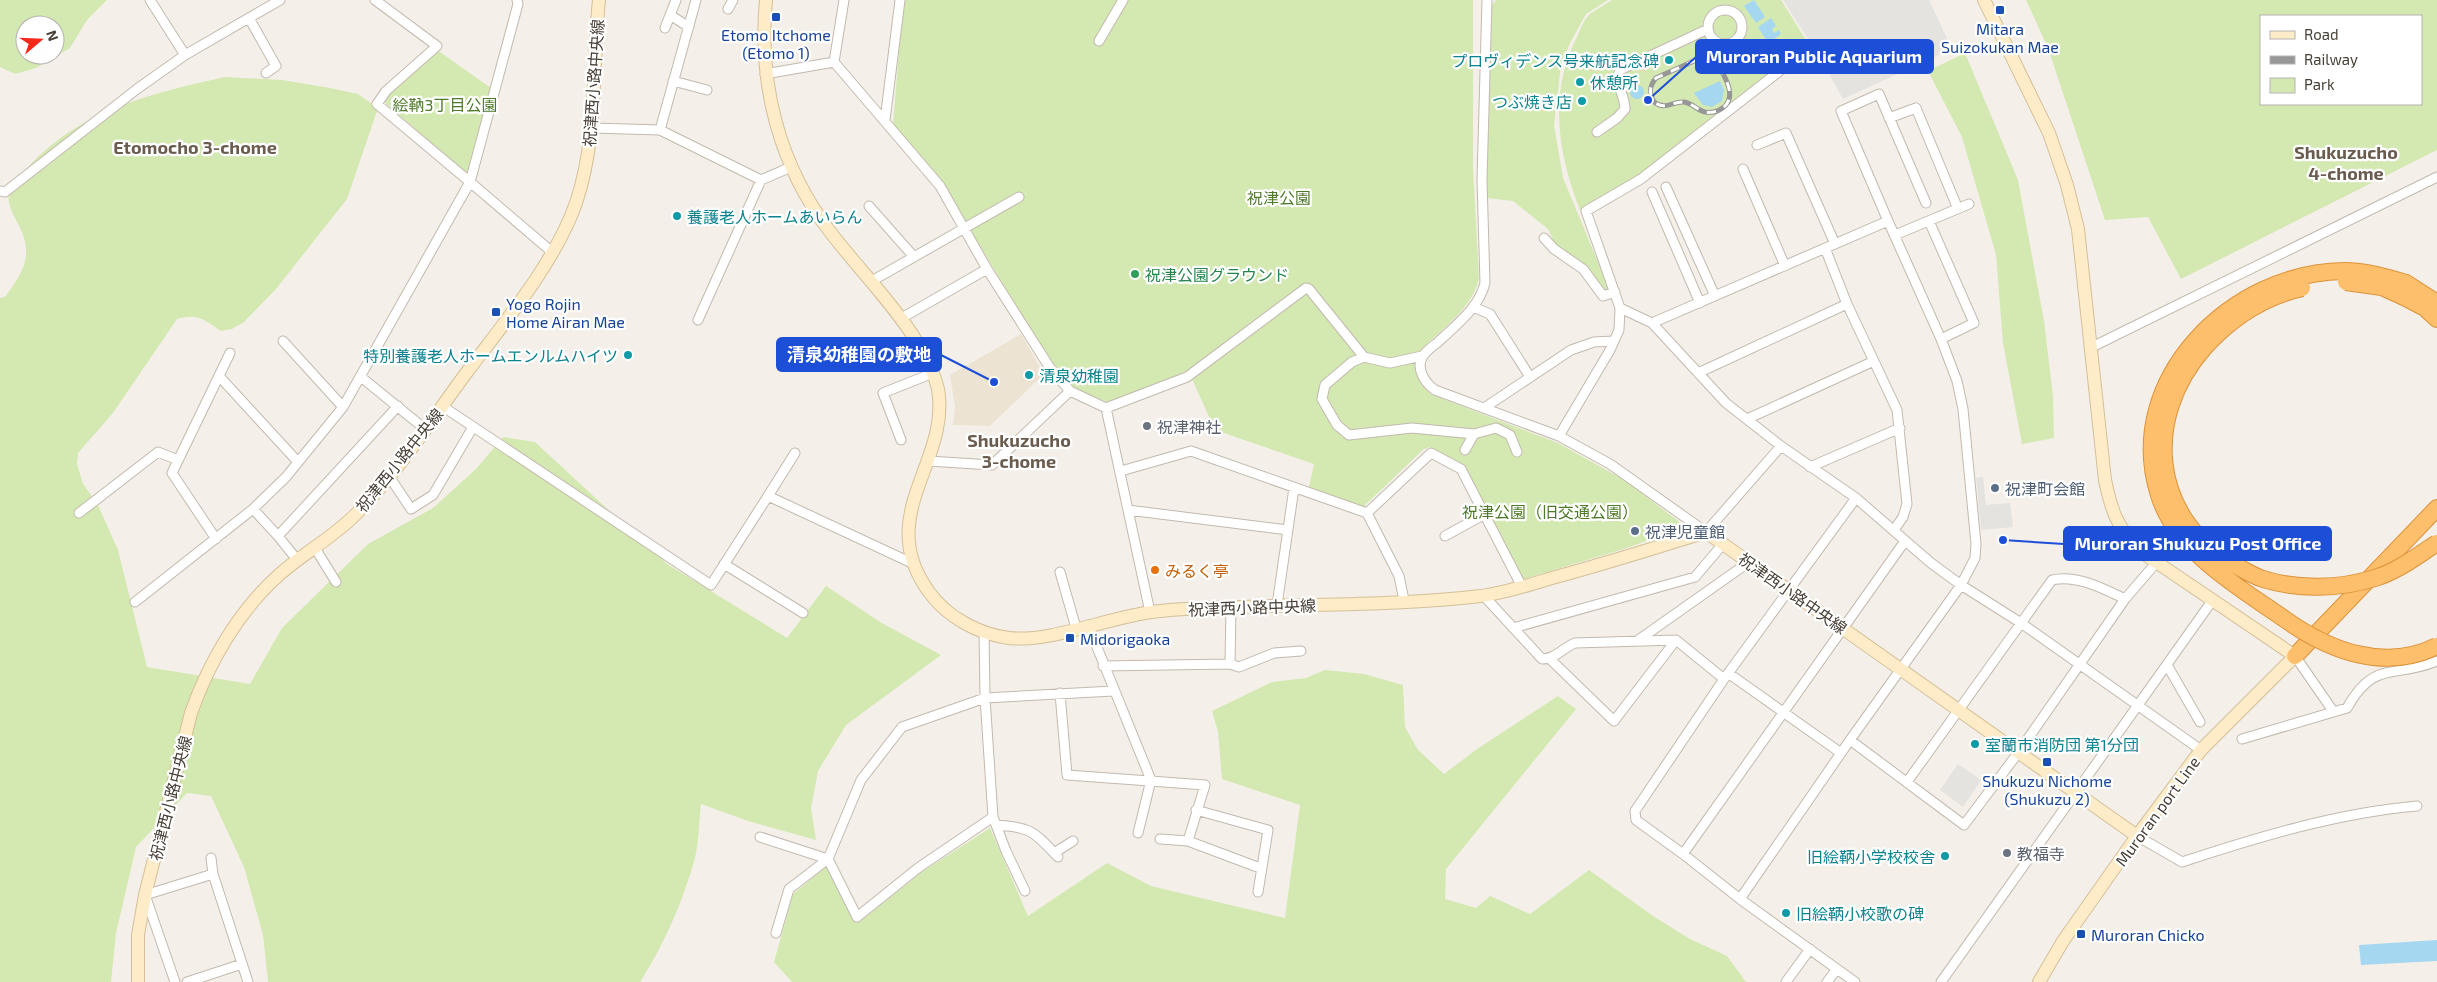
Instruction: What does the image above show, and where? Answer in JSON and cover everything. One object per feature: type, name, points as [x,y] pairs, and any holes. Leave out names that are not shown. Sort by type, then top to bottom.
[{"type":"highway","points":[[2437,303],[2405,290],[2378,274],[2344,271],[2319,273],[2277,283],[2230,308],[2213,322],[2188,349],[2162,393],[2153,427],[2152,464],[2159,496],[2175,527],[2195,551],[2216,571],[2292,624],[2326,645],[2370,658],[2403,656],[2437,646]]},
{"type":"highway","points":[[2437,319],[2405,290],[2353,282],[2314,285],[2270,298],[2246,311],[2219,331],[2196,357],[2169,407],[2164,430],[2163,457],[2166,482],[2183,518],[2200,539],[2220,556],[2262,579],[2313,587],[2354,583],[2393,571],[2437,543]]},
{"type":"highway","points":[[2295,656],[2437,508]]},
{"type":"highway","points":[[2295,656],[2364,596],[2437,525]]},
{"type":"main road","name":"祝津西小路中央線","points":[[138,982],[138,935],[146,895],[191,713],[199,690],[214,659],[244,614],[280,574],[356,514],[389,476],[499,330],[552,252],[576,204],[586,163],[592,128],[595,42],[599,0]]},
{"type":"main road","name":"祝津西小路中央線","points":[[766,0],[764,24],[765,74],[773,114],[791,168],[821,220],[915,338],[933,373],[938,390],[936,435],[910,513],[908,526],[914,564],[928,590],[941,606],[966,625],[984,632],[1015,638],[1034,638],[1150,612],[1483,596],[1615,561],[1706,532],[1958,712],[2137,836]]},
{"type":"main road","points":[[1984,0],[2049,133],[2067,185],[2078,229],[2105,480],[2110,505],[2119,526],[2137,549],[2295,656]]},
{"type":"main road","name":"Muroran port Line","points":[[2039,982],[2064,942],[2137,836],[2201,750],[2295,656]]},
{"type":"street","points":[[150,0],[185,55]]},
{"type":"street","points":[[0,191],[5,192],[137,89],[185,55],[249,18],[266,3],[280,0]]},
{"type":"street","points":[[375,0],[437,46],[386,91],[377,104],[552,252]]},
{"type":"street","points":[[135,602],[253,510],[298,462],[343,407],[470,182],[518,4],[517,0]]},
{"type":"street","points":[[665,28],[676,0]]},
{"type":"street","points":[[660,130],[696,0]]},
{"type":"street","points":[[728,9],[733,0]]},
{"type":"street","points":[[834,62],[844,0]]},
{"type":"street","points":[[885,120],[900,0]]},
{"type":"street","points":[[1099,41],[1123,0]]},
{"type":"street","points":[[1487,0],[1482,180],[1485,282],[1481,297],[1422,356],[1390,363],[1364,357],[1352,362],[1325,385],[1322,400],[1337,425],[1348,435],[1412,428],[1474,434],[1496,428],[1510,435],[1517,452]]},
{"type":"street","points":[[1724,5],[1740,17],[1743,28],[1734,42],[1722,44],[1713,38],[1708,29],[1708,23],[1714,13],[1724,5]]},
{"type":"street","points":[[670,15],[689,27]]},
{"type":"street","points":[[249,18],[276,66],[266,73]]},
{"type":"street","points":[[1597,132],[1622,114],[1625,109],[1625,101],[1618,82],[1620,70],[1708,29]]},
{"type":"street","points":[[1559,436],[1619,330],[1620,308],[1586,212],[1641,178],[1786,66],[1815,50]]},
{"type":"street","points":[[765,74],[834,62]]},
{"type":"street","points":[[834,62],[940,186],[987,269],[1050,368],[1070,391],[1106,408],[1187,377],[1306,288],[1364,357]]},
{"type":"street","points":[[673,81],[706,90]]},
{"type":"street","points":[[1740,899],[1850,740],[1961,585],[1975,558],[1976,544],[1964,409],[1957,381],[1941,339],[1841,111],[1879,94],[1926,203]]},
{"type":"street","points":[[1889,118],[1916,108],[1958,209]]},
{"type":"street","points":[[592,128],[660,130],[761,180]]},
{"type":"street","points":[[1757,145],[1786,133],[1835,244]]},
{"type":"street","points":[[698,320],[761,180],[791,168]]},
{"type":"street","points":[[1743,169],[1784,266]]},
{"type":"street","points":[[2092,347],[2437,177]]},
{"type":"street","points":[[1666,187],[1715,296]]},
{"type":"street","points":[[1652,192],[1700,303]]},
{"type":"street","points":[[870,282],[1019,197]]},
{"type":"street","points":[[1895,235],[1969,204]]},
{"type":"street","points":[[869,206],[914,257]]},
{"type":"street","points":[[1652,323],[1888,221]]},
{"type":"street","points":[[1929,221],[1974,323],[1941,339]]},
{"type":"street","points":[[1544,238],[1554,249],[1583,269],[1603,296],[1615,292]]},
{"type":"street","points":[[1825,248],[1847,304],[1897,410],[1907,504],[1903,516],[1894,530]]},
{"type":"street","points":[[900,319],[987,269]]},
{"type":"street","points":[[1698,373],[1847,304]]},
{"type":"street","points":[[1473,307],[1490,314],[1530,377]]},
{"type":"street","points":[[1620,308],[1652,323],[1726,403],[1781,446],[1856,498],[1961,585],[2021,622],[2201,750]]},
{"type":"street","points":[[283,341],[343,407]]},
{"type":"street","points":[[1484,408],[1571,350],[1594,342],[1614,341]]},
{"type":"street","points":[[216,540],[172,473],[230,353]]},
{"type":"street","points":[[1422,356],[1420,366],[1428,384],[1435,390],[1559,436],[1610,464],[1706,532],[1781,446]]},
{"type":"street","points":[[1747,419],[1874,361]]},
{"type":"street","points":[[900,440],[883,393],[933,373]]},
{"type":"street","points":[[219,376],[298,462]]},
{"type":"street","points":[[361,378],[425,429]]},
{"type":"street","points":[[928,461],[992,465],[1070,391]]},
{"type":"street","points":[[278,536],[398,406]]},
{"type":"street","points":[[442,406],[711,584],[795,453]]},
{"type":"street","points":[[1106,408],[1150,612]]},
{"type":"street","points":[[389,476],[411,509],[433,495],[473,426]]},
{"type":"street","points":[[1810,467],[1900,428]]},
{"type":"street","points":[[1465,450],[1474,434]]},
{"type":"street","points":[[1121,471],[1191,451],[1367,513],[1398,576],[1404,600]]},
{"type":"street","points":[[79,513],[158,452],[178,460]]},
{"type":"street","points":[[1367,513],[1431,453],[1461,469],[1522,586]]},
{"type":"street","points":[[1276,606],[1294,488]]},
{"type":"street","points":[[768,496],[914,564]]},
{"type":"street","points":[[1855,982],[1740,899],[1636,820],[1635,811],[1726,676],[1856,498]]},
{"type":"street","points":[[253,510],[278,536],[298,561]]},
{"type":"street","points":[[1128,510],[1288,530]]},
{"type":"street","points":[[1445,536],[1485,514]]},
{"type":"street","points":[[1683,854],[1842,628],[1906,541]]},
{"type":"street","points":[[1513,628],[1695,577],[1723,544]]},
{"type":"street","points":[[315,548],[336,582]]},
{"type":"street","points":[[1637,641],[1749,562]]},
{"type":"street","points":[[1850,740],[1964,825],[2018,753],[2125,599],[2156,563]]},
{"type":"street","points":[[724,564],[803,613]]},
{"type":"street","points":[[1060,572],[1082,627],[1103,666],[1151,780],[1138,833]]},
{"type":"street","points":[[1908,782],[2052,580],[2063,577],[2101,588],[2125,599]]},
{"type":"street","points":[[1483,596],[1542,659],[1550,659],[1565,648],[1575,644],[1676,640],[1841,753]]},
{"type":"street","points":[[1941,982],[2212,601]]},
{"type":"street","points":[[1230,664],[1231,607]]},
{"type":"street","points":[[984,632],[985,698],[995,821],[1026,891]]},
{"type":"street","points":[[1550,659],[1614,721],[1676,640]]},
{"type":"street","points":[[1103,666],[1230,664],[1239,667],[1274,653],[1301,651]]},
{"type":"street","points":[[2295,656],[2333,711]]},
{"type":"street","points":[[2242,739],[2347,708],[2362,684],[2377,674],[2412,669],[2437,661]]},
{"type":"street","points":[[2167,665],[2200,722]]},
{"type":"street","points":[[776,934],[789,889],[828,859],[861,780],[902,727],[985,698],[1113,691]]},
{"type":"street","points":[[1060,693],[1067,775],[1205,785],[1188,841]]},
{"type":"street","points":[[2137,836],[2182,862],[2242,842],[2378,809],[2417,806]]},
{"type":"street","points":[[1196,810],[1268,830],[1260,868],[1258,892]]},
{"type":"street","points":[[760,837],[828,859],[857,917],[918,868],[995,821],[1031,830],[1056,855],[1073,841]]},
{"type":"street","points":[[1160,839],[1188,841],[1260,868]]},
{"type":"street","points":[[212,858],[213,874],[248,982]]},
{"type":"street","points":[[175,982],[146,895],[213,874]]},
{"type":"street","points":[[1786,982],[1810,949]]},
{"type":"street","points":[[187,982],[242,964]]},
{"type":"street","points":[[1828,982],[1837,969]]},
{"type":"shaded area","points":[[1783,0],[1929,0],[1952,49],[1843,99]]},
{"type":"shaded area","points":[[1021,334],[1044,374],[990,426],[953,425],[955,407],[950,375]]},
{"type":"shaded area","points":[[1983,477],[1986,505],[2010,503],[2013,527],[1981,530],[1976,478]]},
{"type":"shaded area","points":[[1958,764],[1981,780],[1963,807],[1940,790]]},
{"type":"green space","points":[[0,0],[107,0],[87,20],[70,48],[65,51],[65,15],[15,15],[15,65],[41,65],[15,74],[0,67]]},
{"type":"green space","name":"祝津公園","points":[[903,0],[1473,0],[1473,168],[1479,279],[1469,301],[1462,310],[1418,353],[1416,364],[1419,380],[1430,394],[1558,443],[1626,481],[1682,524],[1677,530],[1627,548],[1521,580],[1464,470],[1430,447],[1424,449],[1363,507],[1309,487],[1314,464],[1215,430],[1188,370],[1165,382],[1119,400],[1108,402],[1089,396],[1072,387],[1032,332],[941,181],[893,125]]},
{"type":"green space","points":[[1496,0],[1608,0],[1586,14],[1570,43],[1561,65],[1554,125],[1563,178],[1610,291],[1604,295],[1592,275],[1559,252],[1548,229],[1513,201],[1487,198],[1484,121],[1490,8]]},
{"type":"green space","points":[[1612,0],[1781,0],[1811,48],[1638,176],[1580,210],[1566,168],[1562,146],[1559,124],[1559,101],[1562,80],[1568,58],[1586,19],[1592,12]]},
{"type":"green space","points":[[2026,0],[2437,0],[2437,150],[2181,279],[2148,217],[2105,220],[2048,48]]},
{"type":"green space","name":"絵靹3丁目公園","points":[[437,50],[491,88],[467,174],[383,101]]},
{"type":"green space","points":[[1965,53],[2018,180],[2044,321],[2053,396],[2054,438],[2022,444],[2003,343],[1996,255],[1962,137],[1928,71]]},
{"type":"green space","points":[[225,77],[282,80],[330,88],[358,94],[378,108],[347,199],[276,289],[244,322],[232,329],[221,331],[196,317],[177,319],[113,413],[78,453],[77,464],[83,484],[97,503],[118,550],[147,667],[250,684],[282,628],[368,544],[433,508],[476,469],[503,437],[535,442],[667,564],[787,638],[826,586],[880,622],[941,655],[846,725],[818,771],[811,808],[816,840],[748,821],[701,804],[695,858],[685,890],[665,938],[640,982],[268,982],[263,935],[244,867],[211,796],[187,793],[136,847],[116,933],[111,982],[0,982],[0,298],[5,297],[17,279],[25,262],[26,253],[22,233],[12,212],[9,194],[20,175],[50,146],[72,130],[95,117],[145,97]]},
{"type":"green space","points":[[1325,670],[1364,674],[1403,685],[1405,727],[1418,750],[1444,774],[1477,749],[1558,696],[1576,709],[1446,869],[1445,899],[1476,908],[1490,896],[1530,914],[1589,870],[1653,916],[1690,939],[1727,956],[1746,982],[792,982],[774,962],[793,894],[827,866],[858,923],[922,872],[990,828],[1028,916],[1107,863],[1151,886],[1285,918],[1300,805],[1222,779],[1218,732],[1212,711],[1272,682],[1306,678]]},
{"type":"water","points":[[1754,0],[1765,17],[1756,23],[1744,6]]},
{"type":"water","points":[[1771,18],[1776,26],[1772,29],[1774,33],[1779,30],[1781,34],[1768,43],[1758,27]]},
{"type":"water","points":[[1720,81],[1724,90],[1722,101],[1712,107],[1703,105],[1694,93]]},
{"type":"water","points":[[1637,85],[1642,87],[1644,92],[1642,97],[1637,99],[1632,97],[1630,92],[1632,87]]},
{"type":"water","points":[[2437,940],[2437,961],[2361,965],[2359,945]]},
{"type":"railway","points":[[1705,56],[1715,60],[1725,78],[1730,92],[1727,104],[1715,112],[1705,112],[1684,102],[1666,106],[1658,105],[1654,102],[1650,90],[1656,78],[1705,56]]},
{"type":"place","name":"Mitara Suizokukan Mae","points":[[2000,10]]},
{"type":"place","name":"Etomo Itchome (Etomo 1)","points":[[776,17]]},
{"type":"place","name":"プロヴィデンス号来航記念碑","points":[[1669,60]]},
{"type":"place","name":"休憩所","points":[[1580,82]]},
{"type":"place","name":"Muroran Public Aquarium","points":[[1648,100]]},
{"type":"place","name":"つぶ焼き店","points":[[1582,101]]},
{"type":"place","name":"養護老人ホームあいらん","points":[[677,216]]},
{"type":"place","name":"祝津公園グラウンド","points":[[1135,274]]},
{"type":"place","name":"Yogo Rojin Home Airan Mae","points":[[496,312]]},
{"type":"place","name":"特別養護老人ホームエンルムハイツ","points":[[628,355]]},
{"type":"place","name":"清泉幼稚園","points":[[1029,375]]},
{"type":"place","name":"清泉幼稚園の敷地","points":[[994,382]]},
{"type":"place","name":"祝津神社","points":[[1147,426]]},
{"type":"place","name":"祝津町会館","points":[[1995,488]]},
{"type":"place","name":"祝津児童館","points":[[1635,531]]},
{"type":"place","name":"Muroran Shukuzu Post Office","points":[[2003,540]]},
{"type":"place","name":"みるく亭","points":[[1155,570]]},
{"type":"place","name":"Midorigaoka","points":[[1070,638]]},
{"type":"place","name":"室蘭市消防団 第1分団","points":[[1975,744]]},
{"type":"place","name":"Shukuzu Nichome (Shukuzu 2)","points":[[2047,762]]},
{"type":"place","name":"教福寺","points":[[2007,853]]},
{"type":"place","name":"旧絵鞆小学校校舎","points":[[1945,856]]},
{"type":"place","name":"旧絵鞆小校歌の碑","points":[[1786,913]]},
{"type":"place","name":"Muroran Chicko","points":[[2081,934]]},
{"type":"district","name":"Etomocho 3-chome","points":[[195,147]]},
{"type":"district","name":"Shukuzucho 4-chome","points":[[2346,162]]},
{"type":"district","name":"Shukuzucho 3-chome","points":[[1019,450]]},
{"type":"park label","name":"祝津公園（旧交通公園）","points":[[1550,511]]}]
